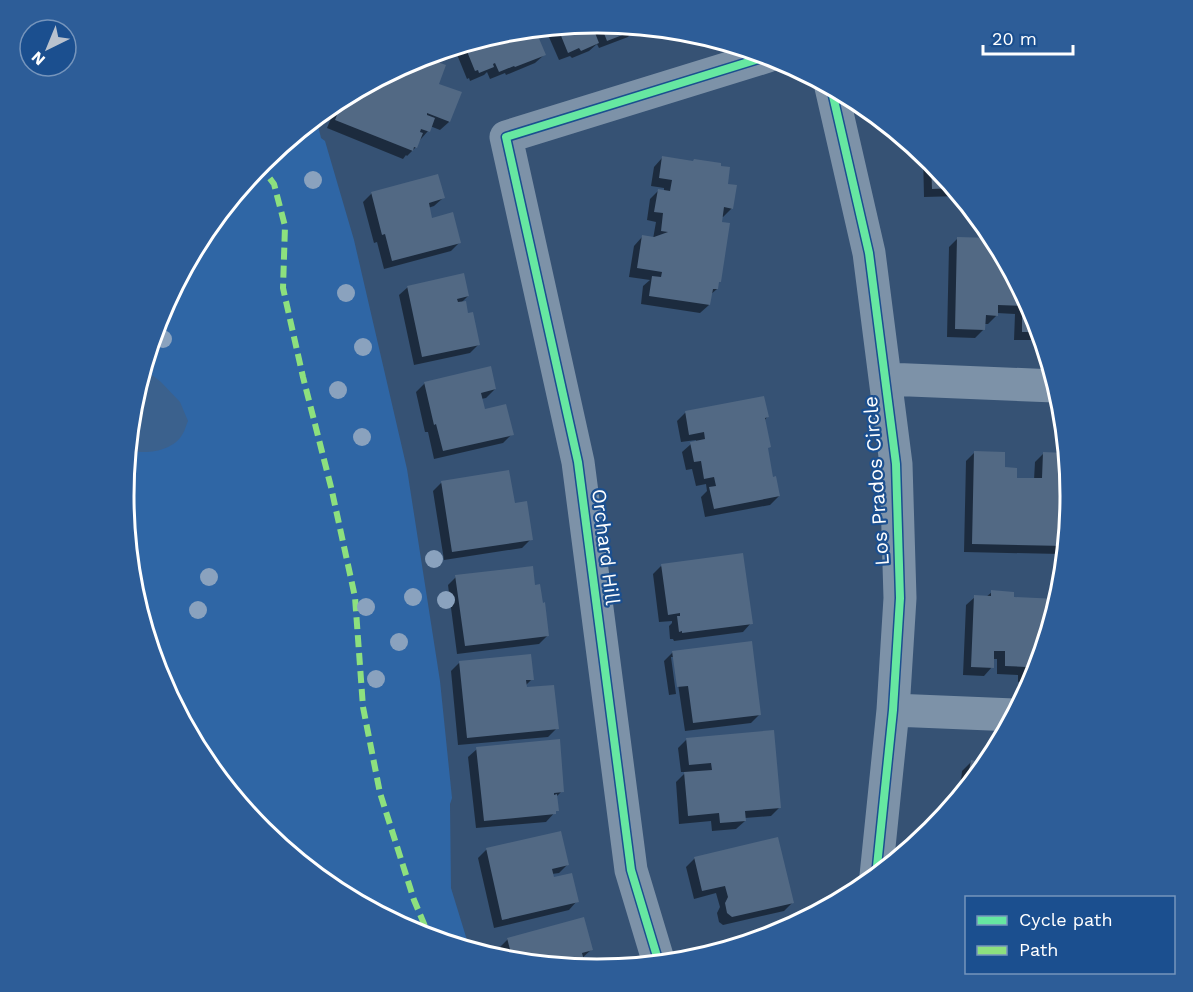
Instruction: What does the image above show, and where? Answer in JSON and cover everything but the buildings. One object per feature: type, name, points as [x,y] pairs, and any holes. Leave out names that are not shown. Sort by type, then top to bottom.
[{"type":"street","name":"Orchard Hill","points":[[657,955],[631,870],[578,462],[506,137],[753,61]]},
{"type":"street","name":"Los Prados Circle","points":[[834,98],[869,253],[896,464],[900,598],[893,710],[877,864]]},
{"type":"street","points":[[886,379],[1046,386]]},
{"type":"street","points":[[893,710],[1004,715]]},
{"type":"shaded area","points":[[318,127],[321,138],[325,141],[354,240],[407,469],[440,681],[452,798],[450,804],[451,888],[467,940],[419,924],[365,897],[315,863],[269,823],[229,778],[181,701],[158,645],[142,586],[134,526],[134,466],[142,406],[158,347],[181,291],[229,214],[269,169]]},
{"type":"shaded area","points":[[150,373],[180,402],[188,421],[183,433],[172,445],[157,451],[135,451]]},
{"type":"marked path","points":[[266,173],[274,184],[285,226],[283,288],[355,597],[363,707],[380,793],[414,900],[425,926]]},
{"type":"cycle path","points":[[657,955],[631,870],[578,462],[506,137],[753,61]]},
{"type":"cycle path","points":[[834,98],[869,253],[896,464],[900,598],[893,710],[877,864]]}]
